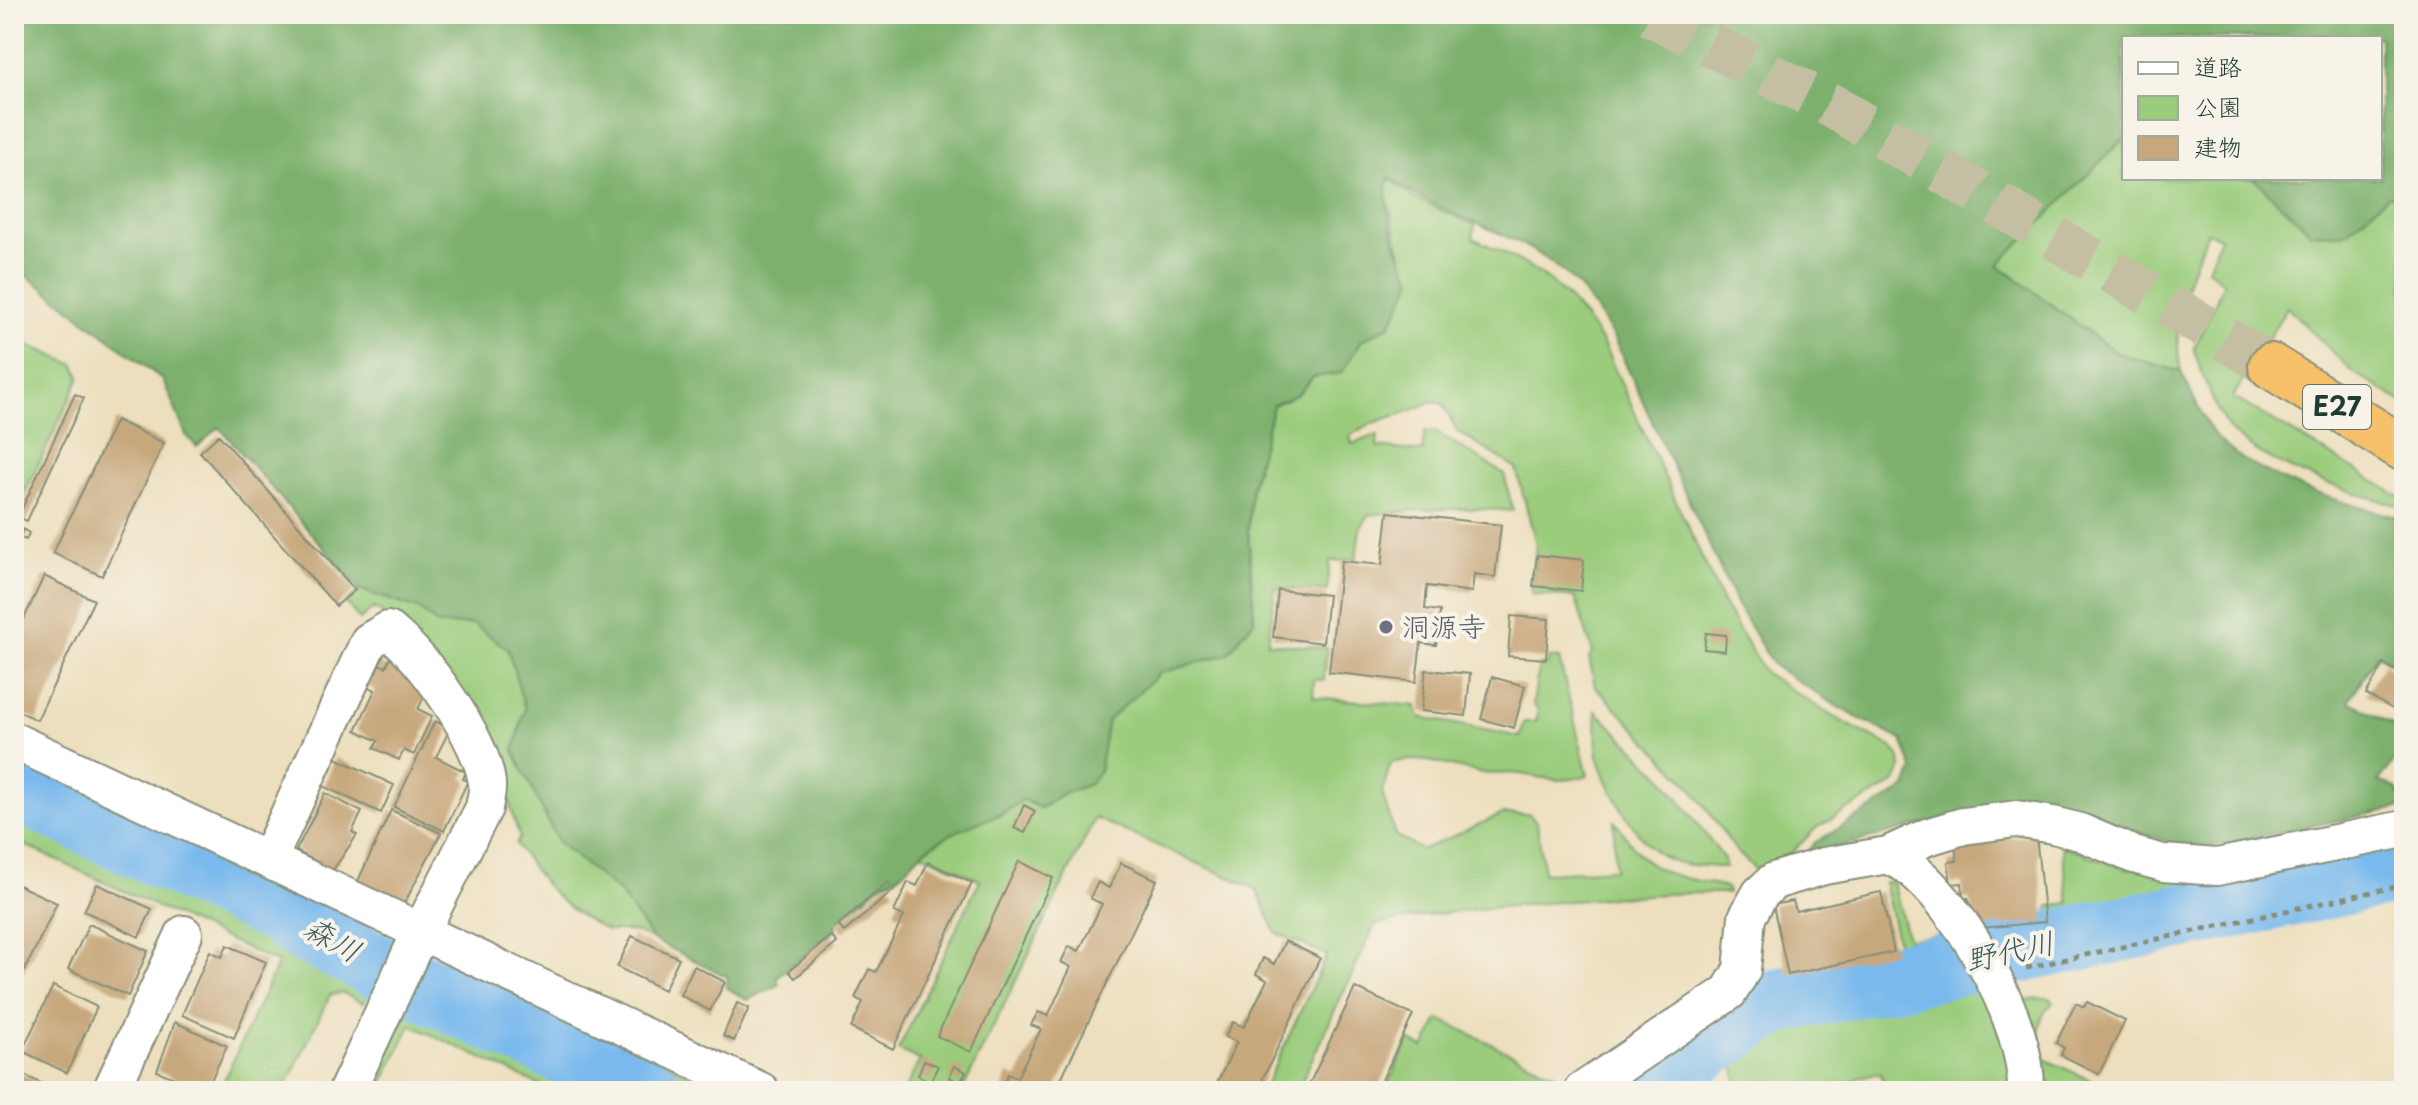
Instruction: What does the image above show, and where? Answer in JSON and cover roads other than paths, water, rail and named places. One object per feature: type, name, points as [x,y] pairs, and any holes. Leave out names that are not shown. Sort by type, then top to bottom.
[{"type":"highway","name":"E27","points":[[2271,366],[2404,449]]},
{"type":"street","points":[[268,860],[369,641],[388,630],[402,640],[464,722],[482,760],[488,786],[484,808],[347,1091]]},
{"type":"street","points":[[14,741],[268,860],[417,942],[761,1091]]},
{"type":"street","points":[[1582,1091],[1729,992],[1742,970],[1747,917],[1760,894],[1774,881],[1824,866],[1888,855],[1927,837],[1963,826],[2016,819],[2080,832],[2134,855],[2163,863],[2204,867],[2246,863],[2404,829]]},
{"type":"street","points":[[1888,855],[1914,870],[1986,965],[2021,1044],[2026,1091]]},
{"type":"street","points":[[111,1091],[184,934]]},
{"type":"waterway","name":"森川","points":[[14,787],[284,914],[307,931],[390,972],[650,1091]]},
{"type":"waterway","name":"野代川","points":[[1639,1091],[1766,1007],[1782,1000],[2404,870]]},
{"type":"tunnel","points":[[1650,14],[1832,106],[2271,366]]},
{"type":"place","name":"洞源寺","points":[[1386,627]]}]
